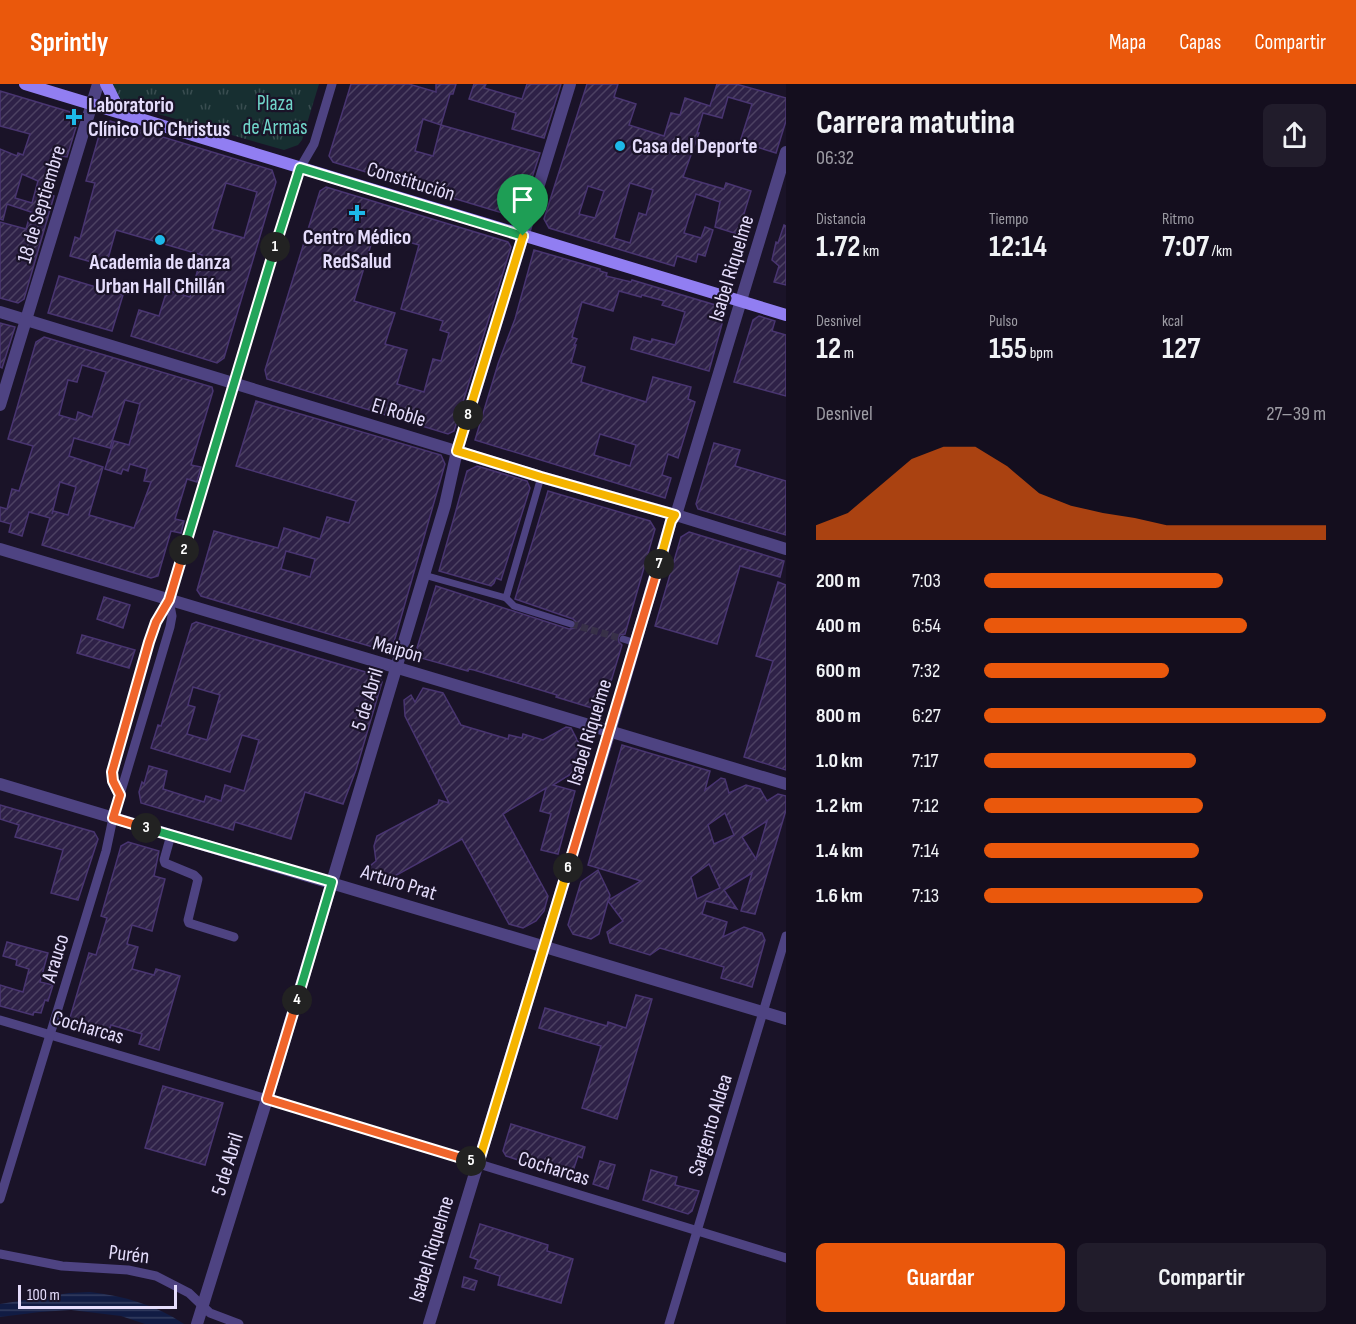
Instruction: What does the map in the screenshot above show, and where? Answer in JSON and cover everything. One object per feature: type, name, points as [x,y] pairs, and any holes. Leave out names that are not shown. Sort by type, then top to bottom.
[{"type":"main road","name":"Constitución","points":[[25,84],[786,315]]},
{"type":"main road","points":[[106,84],[116,104],[126,115]]},
{"type":"street","name":"18 de Septiembre","points":[[0,405],[98,84]]},
{"type":"street","name":"Arauco","points":[[120,795],[113,781],[113,768],[152,632],[162,609],[169,600],[300,168],[314,144],[332,84]]},
{"type":"street","name":"5 de Abril","points":[[200,1316],[445,505],[457,451],[570,84]]},
{"type":"street","name":"Isabel Riquelme","points":[[429,1324],[610,731],[629,641],[675,515],[786,152]]},
{"type":"street","name":"El Roble","points":[[0,312],[786,549]]},
{"type":"street","points":[[506,598],[541,477]]},
{"type":"street","name":"Maipón","points":[[0,549],[786,784]]},
{"type":"street","points":[[424,575],[506,598],[514,606],[571,624]]},
{"type":"street","name":"Arauco","points":[[0,1199],[106,851],[113,818],[170,627],[172,616],[169,600]]},
{"type":"street","name":"Arturo Prat","points":[[0,784],[786,1019]]},
{"type":"street","points":[[171,835],[165,863],[194,875],[198,879],[189,923],[234,937]]},
{"type":"street","name":"Sargento Aldea","points":[[669,1324],[786,936]]},
{"type":"street","name":"Cocharcas","points":[[0,1020],[786,1258]]},
{"type":"street","name":"Purén","points":[[0,1254],[62,1266],[128,1270],[156,1276],[189,1293],[200,1316],[214,1316],[239,1324]]},
{"type":"green space","name":"Plaza de Armas","points":[[112,84],[319,84],[302,140],[298,145],[284,150],[127,105],[119,97]]},
{"type":"water","points":[[90,1292],[139,1302],[184,1324],[145,1324],[121,1316],[71,1310],[0,1317],[0,1304]]},
{"type":"building","points":[[351,84],[409,84],[436,92],[436,84],[456,84],[453,94],[450,94],[441,125],[540,153],[520,215],[516,217],[333,162],[329,156]],"holes":[[[423,119],[441,125],[433,156],[415,151]]]},
{"type":"building","points":[[474,84],[486,84],[484,88],[522,99],[527,84],[561,84],[544,138],[512,129],[516,113],[469,99]]},
{"type":"building","points":[[587,84],[618,84],[614,97],[636,104],[629,125],[664,136],[671,113],[680,115],[685,98],[710,106],[717,84],[736,84],[786,98],[786,121],[776,153],[740,142],[752,104],[728,97],[722,118],[703,113],[697,133],[699,133],[683,177],[724,189],[726,183],[751,191],[743,217],[752,220],[747,237],[715,227],[720,202],[696,194],[684,233],[701,238],[705,227],[713,230],[705,256],[698,254],[696,262],[677,256],[674,266],[549,228],[544,219]],"holes":[[[630,183],[653,190],[646,215],[639,213],[630,243],[614,238]],[[588,186],[604,191],[595,218],[579,214]]]},
{"type":"building","points":[[0,91],[77,114],[79,117],[67,157],[61,156],[45,193],[54,196],[24,299],[18,303],[0,298],[0,222],[26,229],[31,212],[7,204],[3,220],[0,219],[0,149],[17,156],[18,153],[23,155],[30,134],[0,126]],"holes":[[[22,174],[38,181],[32,203],[15,198]]]},
{"type":"building","points":[[110,121],[272,170],[276,182],[224,358],[217,363],[131,336],[139,310],[159,316],[167,290],[190,297],[202,255],[116,230],[106,266],[70,256],[75,237],[80,239],[95,183],[86,181],[102,125]],"holes":[[[226,183],[257,192],[244,238],[212,229]]]},
{"type":"building","points":[[326,187],[508,242],[511,247],[454,431],[448,434],[267,379],[265,370],[320,191]],"holes":[[[373,238],[396,245],[398,239],[419,245],[401,309],[443,321],[440,330],[449,333],[441,361],[433,359],[424,392],[397,384],[407,350],[385,344],[395,313],[354,301]]]},
{"type":"building","points":[[784,225],[786,226],[786,285],[774,282],[779,266],[772,260],[776,242],[778,243]]},
{"type":"building","points":[[534,250],[600,269],[607,273],[606,276],[631,282],[632,280],[722,307],[725,313],[709,371],[631,349],[634,337],[675,345],[685,312],[662,305],[664,301],[619,291],[613,311],[582,302],[572,337],[577,339],[571,363],[585,367],[581,382],[646,402],[653,377],[691,387],[688,399],[695,402],[678,458],[668,454],[662,475],[671,478],[665,498],[475,440],[498,364],[515,319]],"holes":[[[600,434],[636,445],[630,466],[594,455]]]},
{"type":"building","points":[[59,276],[123,295],[112,331],[48,313]]},
{"type":"building","points":[[759,316],[775,321],[772,331],[786,335],[786,396],[734,382],[753,320]]},
{"type":"building","points":[[0,323],[15,327],[2,368],[0,367]]},
{"type":"building","points":[[44,337],[212,387],[213,391],[191,465],[201,467],[197,482],[187,479],[175,519],[184,521],[181,533],[171,531],[158,576],[151,578],[42,545],[50,518],[29,512],[22,536],[9,532],[11,524],[0,521],[0,507],[7,509],[12,489],[19,491],[33,446],[8,439],[36,342]],"holes":[[[82,365],[106,372],[92,417],[78,412],[76,420],[59,415],[68,380],[77,382]],[[125,400],[140,404],[129,445],[114,441],[105,469],[121,474],[123,469],[128,471],[130,464],[147,469],[144,481],[151,482],[134,528],[89,515],[103,467],[69,456],[74,438],[110,448]],[[60,482],[76,487],[68,515],[53,511],[52,514]]]},
{"type":"building","points":[[256,401],[441,455],[445,464],[392,649],[386,651],[201,596],[197,590],[214,531],[278,548],[284,528],[320,539],[327,517],[349,523],[356,501],[236,466]],"holes":[[[286,551],[315,559],[310,577],[281,569]]]},
{"type":"building","points":[[714,443],[740,450],[735,466],[786,481],[786,535],[698,509],[696,504]]},
{"type":"building","points":[[477,466],[527,481],[530,488],[501,580],[496,578],[491,586],[439,571],[467,471]]},
{"type":"building","points":[[548,491],[650,521],[655,529],[625,634],[618,638],[622,645],[602,711],[474,670],[469,669],[468,671],[421,658],[417,648],[436,586],[569,629],[575,628],[576,622],[573,619],[515,599]]},
{"type":"building","points":[[689,532],[784,561],[780,577],[740,566],[717,644],[655,626],[681,537]]},
{"type":"building","points":[[778,582],[786,585],[786,770],[744,757],[773,661],[756,656]]},
{"type":"building","points":[[104,597],[130,605],[123,628],[97,619]]},
{"type":"building","points":[[196,622],[379,676],[382,682],[356,770],[343,804],[305,792],[291,839],[235,822],[233,830],[141,803],[139,792],[149,766],[167,771],[163,789],[204,802],[206,796],[221,801],[225,785],[244,791],[259,740],[242,735],[230,772],[151,748],[158,725],[161,726],[192,624]],"holes":[[[193,687],[220,695],[207,740],[187,734],[195,707],[188,705]]]},
{"type":"building","points":[[82,635],[135,650],[129,668],[77,653]]},
{"type":"building","points":[[423,688],[443,693],[461,725],[508,739],[509,735],[522,738],[523,734],[543,740],[566,727],[571,728],[589,763],[553,785],[575,791],[558,854],[541,850],[551,814],[540,811],[546,788],[503,814],[548,896],[544,911],[536,921],[523,928],[509,924],[462,839],[384,882],[372,878],[366,869],[376,861],[374,846],[377,836],[438,804],[439,800],[449,803],[405,716],[404,700],[411,695],[415,702]]},
{"type":"building","points":[[622,745],[710,771],[705,790],[721,778],[725,779],[729,793],[746,785],[760,789],[767,801],[778,794],[786,796],[786,810],[755,914],[741,911],[752,873],[724,890],[737,909],[706,901],[702,914],[727,922],[723,937],[744,927],[762,933],[765,940],[752,987],[721,978],[724,967],[660,948],[650,955],[610,943],[607,932],[623,921],[608,901],[599,934],[591,939],[573,934],[568,925],[581,882],[598,870],[610,895],[609,900],[641,881],[588,865]],"holes":[[[725,813],[734,835],[714,844],[708,825]],[[767,821],[756,859],[742,837]],[[709,864],[720,888],[697,899],[691,877]]]},
{"type":"building","points":[[0,805],[94,832],[98,839],[78,900],[51,893],[63,850],[15,837],[19,825],[0,819]]},
{"type":"building","points":[[128,842],[159,851],[154,876],[165,879],[152,931],[132,925],[127,944],[138,947],[132,969],[154,975],[156,969],[180,976],[159,1050],[139,1044],[142,1034],[111,1025],[107,1039],[67,1028],[89,953],[96,955],[107,918],[101,916],[121,846]]},
{"type":"building","points":[[7,942],[48,953],[40,982],[53,985],[41,1013],[34,1012],[33,1015],[0,1006],[0,985],[23,992],[29,969],[16,965],[17,960],[3,956]]},
{"type":"building","points":[[636,995],[652,999],[617,1119],[582,1108],[601,1046],[539,1028],[545,1008],[607,1026],[608,1022],[626,1028]]},
{"type":"building","points":[[163,1086],[223,1103],[205,1165],[145,1148]]},
{"type":"building","points":[[511,1124],[585,1147],[582,1158],[578,1156],[571,1177],[506,1156],[503,1151]]},
{"type":"building","points":[[600,1161],[615,1165],[608,1189],[593,1184]]},
{"type":"building","points":[[651,1170],[677,1177],[675,1185],[699,1191],[692,1211],[688,1214],[643,1200]]},
{"type":"building","points":[[480,1224],[548,1245],[547,1251],[573,1259],[561,1303],[498,1285],[500,1276],[475,1268],[478,1260],[470,1257]]},
{"type":"building","points":[[464,1277],[477,1281],[474,1290],[462,1287]]},
{"type":"tunnel","points":[[571,624],[623,639]]},
{"type":"place","name":"Laboratorio Clínico UC Christus","points":[[74,117]]},
{"type":"place","name":"Casa del Deporte","points":[[620,146]]},
{"type":"place","name":"Centro Médico RedSalud","points":[[357,213]]},
{"type":"place","name":"Academia de danza Urban Hall Chillán","points":[[160,240]]},
{"type":"route","points":[[300,168],[523,236],[457,451],[675,515],[671,521],[610,731],[478,1164],[267,1099],[332,882],[113,818],[120,795],[113,781],[112,772],[149,642],[162,609],[169,600],[300,168]]}]
